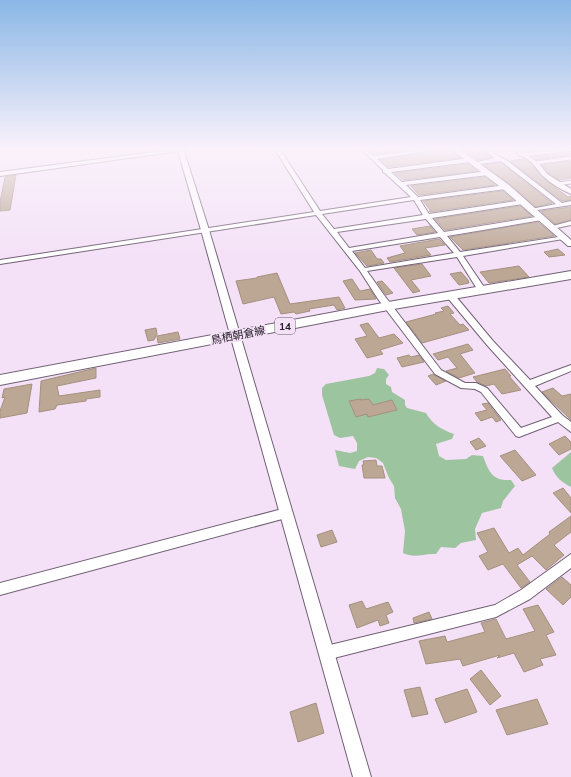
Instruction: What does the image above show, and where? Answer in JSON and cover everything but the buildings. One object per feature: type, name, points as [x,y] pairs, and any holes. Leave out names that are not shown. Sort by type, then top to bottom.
[{"type":"main road","name":"鳥栖朝倉線","points":[[0,380],[388,306],[571,275]]},
{"type":"street","points":[[191,184],[362,777]]},
{"type":"street","points":[[300,184],[318,212],[438,372],[464,386],[476,386],[484,390],[518,433],[525,432],[559,418]]},
{"type":"street","points":[[402,184],[416,198],[428,216],[459,255],[482,290]]},
{"type":"street","points":[[503,184],[571,244]]},
{"type":"street","points":[[534,184],[561,205]]},
{"type":"street","points":[[558,184],[571,192]]},
{"type":"street","points":[[0,262],[318,212],[506,187]]},
{"type":"street","points":[[332,231],[523,202]]},
{"type":"street","points":[[533,210],[571,203]]},
{"type":"street","points":[[347,250],[542,218]]},
{"type":"street","points":[[552,227],[571,223]]},
{"type":"street","points":[[363,270],[563,237]]},
{"type":"street","points":[[450,295],[490,343],[530,384],[559,418],[571,428]]},
{"type":"street","points":[[530,384],[571,368]]},
{"type":"street","points":[[0,589],[286,513]]},
{"type":"street","points":[[326,652],[496,611],[517,601],[551,577],[571,560]]},
{"type":"green space","points":[[377,368],[384,369],[389,375],[386,379],[386,384],[391,387],[392,392],[405,400],[405,405],[407,408],[426,413],[438,426],[445,431],[454,434],[452,439],[436,444],[439,456],[446,460],[466,459],[472,455],[483,456],[489,471],[495,477],[499,479],[511,480],[515,486],[503,501],[501,508],[482,513],[475,529],[476,540],[461,543],[455,548],[441,547],[436,554],[412,556],[403,553],[405,531],[401,509],[395,498],[394,486],[383,463],[376,458],[368,457],[359,461],[355,469],[339,466],[335,450],[350,453],[357,451],[357,443],[353,436],[340,438],[334,435],[322,395],[322,388],[326,384],[369,376],[375,373]]},
{"type":"green space","points":[[571,452],[571,487],[555,474],[552,468]]}]
